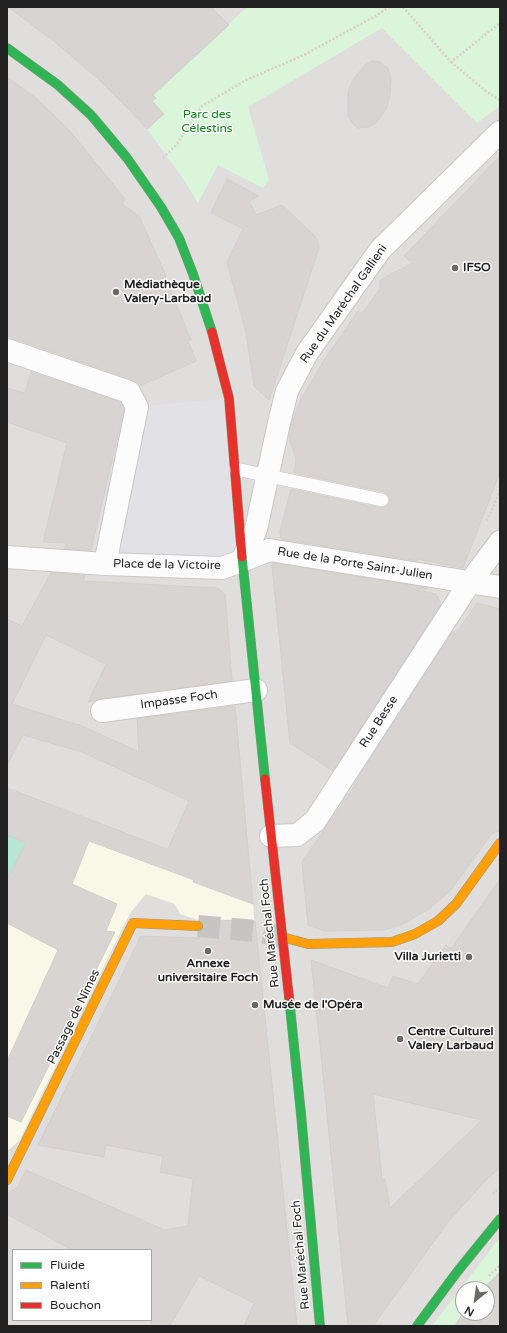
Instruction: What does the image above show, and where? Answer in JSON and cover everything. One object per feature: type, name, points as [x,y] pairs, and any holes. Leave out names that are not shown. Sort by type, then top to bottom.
[{"type":"street","points":[[7,48],[58,85],[91,115],[127,158],[161,207],[179,238],[193,274],[216,345],[229,398],[236,469],[242,561]]},
{"type":"street","name":"Rue du Maréchal Gallieni","points":[[242,561],[256,529],[267,476],[288,391],[306,353],[380,250],[500,132]]},
{"type":"street","name":"Place de la Victoire","points":[[7,350],[129,392],[137,407],[105,564],[222,568],[242,561]]},
{"type":"street","name":"Rue Besse","points":[[271,836],[297,835],[315,821],[470,582],[500,542]]},
{"type":"street","name":"Rue de la Porte Saint-Julien","points":[[242,561],[269,550],[500,587]]},
{"type":"street","points":[[7,557],[105,564]]},
{"type":"street","name":"Rue Maréchal Foch","points":[[242,561],[301,1114],[320,1326]]},
{"type":"street","name":"Impasse Foch","points":[[102,711],[256,690]]},
{"type":"street","points":[[282,937],[308,944],[392,942],[415,934],[438,920],[456,904],[500,843]]},
{"type":"street","name":"Passage de Nîmes","points":[[7,1180],[133,923],[198,926]]},
{"type":"street","points":[[417,1326],[457,1272],[500,1219]]},
{"type":"lane","points":[[236,469],[382,500]]},
{"type":"path","points":[[163,158],[177,144],[202,106],[246,80],[304,55],[389,7]]},
{"type":"path","points":[[403,7],[451,62],[487,92],[500,100]]},
{"type":"path","points":[[451,62],[500,23]]},
{"type":"shaded area","points":[[7,7],[500,7],[500,1326],[7,1326]]},
{"type":"shaded area","points":[[229,398],[242,561],[105,564],[137,407]]},
{"type":"shaded area","points":[[14,791],[186,855],[210,869],[251,878],[255,929],[198,920],[180,914],[175,904],[146,894],[131,912],[126,921],[19,1141],[7,1151],[7,879],[26,844],[7,835],[7,809]]},
{"type":"green space","name":"Parc des Célestins","points":[[247,7],[500,7],[500,106],[477,123],[382,28],[248,107],[269,180],[263,188],[218,165],[198,203],[184,180],[147,129],[164,114],[152,101],[156,98],[153,95]]},
{"type":"green space","points":[[7,835],[26,843],[7,879]]},
{"type":"green space","points":[[500,1237],[500,1326],[432,1326],[455,1296],[455,1321],[495,1321],[495,1281],[466,1281]]},
{"type":"building","points":[[8,7],[211,7],[229,25],[153,95],[156,98],[152,101],[164,114],[147,129],[97,78],[55,42]]},
{"type":"building","points":[[372,61],[380,62],[388,68],[391,80],[390,95],[386,109],[377,122],[369,127],[358,128],[352,123],[348,116],[349,88],[356,76],[366,64]]},
{"type":"building","points":[[7,77],[37,99],[70,131],[125,199],[122,204],[139,216],[166,276],[165,277],[191,340],[188,341],[196,361],[140,386],[133,380],[7,336]]},
{"type":"building","points":[[500,156],[500,472],[463,568],[417,559],[418,561],[281,539],[280,531],[291,489],[380,508],[388,505],[390,501],[389,497],[384,492],[294,473],[296,459],[289,438],[291,425],[300,401],[323,362],[358,311],[362,314],[380,289],[380,281],[413,263],[404,256]]},
{"type":"building","points":[[227,179],[259,196],[249,201],[256,215],[282,205],[314,235],[319,248],[269,400],[254,386],[246,333],[227,262],[243,229],[211,213]]},
{"type":"building","points":[[31,372],[120,402],[124,409],[91,550],[64,549],[67,543],[43,542],[67,443],[7,422],[7,388],[25,393]]},
{"type":"building","points":[[273,563],[428,588],[423,591],[436,594],[441,604],[333,771],[290,743],[272,566]]},
{"type":"building","points":[[51,573],[85,575],[83,581],[218,588],[225,594],[232,681],[100,699],[88,702],[106,664],[46,635],[12,704],[78,724],[139,752],[137,719],[235,706],[253,904],[193,882],[194,880],[89,841],[72,884],[117,904],[106,931],[115,932],[21,1122],[7,1116],[7,1061],[58,950],[7,923],[7,879],[26,843],[7,835],[7,788],[168,849],[189,801],[82,752],[23,735],[7,765],[7,619],[22,626]]},
{"type":"building","points":[[477,603],[500,609],[500,831],[495,832],[490,836],[450,891],[429,909],[401,925],[383,930],[325,931],[308,925],[302,862],[355,785],[354,784],[453,631],[455,635]]},
{"type":"building","points":[[500,879],[500,1168],[486,1180],[448,1222],[373,1326],[348,1326],[311,960],[388,988],[393,976],[418,984],[446,945],[451,949]],"holes":[[[373,1094],[482,1120],[390,1208],[385,1179],[382,1179]]]},
{"type":"building","points":[[209,920],[255,921],[297,1326],[244,1326],[254,1303],[199,1276],[170,1326],[151,1326],[152,1249],[70,1249],[7,1214],[7,1196],[9,1192],[18,1186],[26,1170],[165,1230],[188,1226],[193,1179],[160,1172],[163,1156],[106,1145],[104,1157],[38,1145],[141,936],[197,938],[203,937],[209,932]]},
{"type":"building","points":[[500,1272],[500,1326],[455,1326],[458,1321],[495,1321],[495,1281],[491,1281]]},
{"type":"tunnel","points":[[198,926],[256,931],[282,937]]},
{"type":"traffic: fast","points":[[7,48],[58,85],[91,115],[127,158],[161,207],[179,238],[193,274],[212,332]]},
{"type":"traffic: fast","points":[[242,557],[265,779]]},
{"type":"traffic: fast","points":[[289,997],[320,1326]]},
{"type":"traffic: fast","points":[[417,1326],[457,1272],[500,1219]]},
{"type":"traffic: slow","points":[[282,937],[308,944],[392,942],[415,934],[438,921],[456,904],[500,843]]},
{"type":"traffic: slow","points":[[7,1180],[133,923],[198,926]]},
{"type":"traffic: jam","points":[[212,332],[229,398],[242,557]]},
{"type":"traffic: jam","points":[[265,779],[289,997]]},
{"type":"place","name":"IFSO","points":[[455,268]]},
{"type":"place","name":"Médiathèque Valery-Larbaud","points":[[116,292]]},
{"type":"place","name":"Annexe universitaire Foch","points":[[208,951]]},
{"type":"place","name":"Villa Jurietti","points":[[469,957]]},
{"type":"place","name":"Musée de l'Opéra","points":[[255,1005]]},
{"type":"place","name":"Centre Culturel Valery Larbaud","points":[[400,1039]]}]
